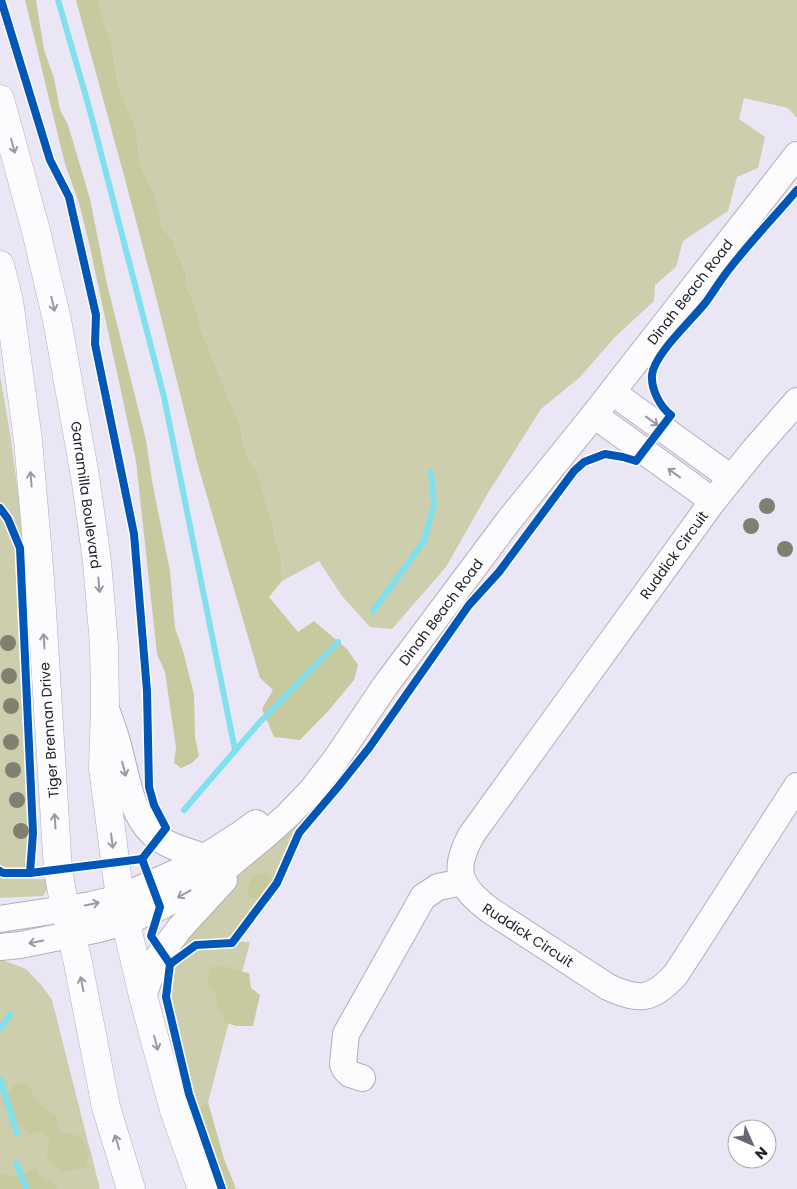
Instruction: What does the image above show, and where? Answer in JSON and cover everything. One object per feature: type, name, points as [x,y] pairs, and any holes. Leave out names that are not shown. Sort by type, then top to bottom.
[{"type":"main road","name":"Garramilla Boulevard","points":[[0,99],[36,231],[55,311],[86,476],[97,561],[104,645],[103,768],[122,910]]},
{"type":"main road","name":"Tiger Brennan Drive","points":[[0,265],[9,301],[28,440],[40,579],[58,870],[106,1106],[131,1189]]},
{"type":"main road","points":[[122,910],[174,1110],[202,1189]]},
{"type":"street","name":"Dinah Beach Road","points":[[0,919],[91,904],[122,910],[160,907],[200,885],[227,867],[268,834],[289,814],[312,790],[336,759],[386,686],[504,527],[797,155]]},
{"type":"street","points":[[612,392],[731,478]]},
{"type":"street","name":"Ruddick Circuit","points":[[797,401],[713,501],[472,834],[462,855],[461,875],[463,882],[479,902],[608,987],[637,997],[651,994],[663,987],[676,974],[797,786]]},
{"type":"street","name":"Ruddick Circuit","points":[[594,415],[713,501]]},
{"type":"street","points":[[105,706],[118,742],[138,816],[152,833],[171,846],[205,857]]},
{"type":"street","points":[[122,910],[177,872],[241,834],[264,816],[357,729]]},
{"type":"street","points":[[143,996],[156,960],[179,929],[268,834]]},
{"type":"street","points":[[362,1078],[350,1074],[343,1064],[346,1034],[423,897],[438,887],[463,882]]},
{"type":"street","name":"Dinah Beach Road","points":[[0,947],[71,935],[122,910]]},
{"type":"green space","points":[[25,0],[36,0],[44,50],[54,78],[60,110],[68,125],[90,199],[107,284],[146,440],[170,571],[175,628],[194,694],[195,737],[199,756],[192,763],[181,768],[174,763],[176,748],[165,672],[157,654],[136,461],[89,243],[79,203],[65,164]]},
{"type":"green space","points":[[76,0],[99,0],[103,21],[111,40],[117,81],[137,133],[140,164],[156,197],[161,225],[172,240],[186,273],[187,287],[195,306],[201,330],[239,423],[247,457],[257,471],[281,556],[282,581],[269,597],[298,632],[314,621],[347,649],[358,665],[354,680],[300,740],[274,737],[262,709],[273,690],[260,678],[197,462],[155,293]]},
{"type":"green space","points":[[99,0],[797,0],[797,118],[788,108],[744,98],[739,119],[765,137],[758,168],[737,177],[728,211],[683,241],[676,267],[655,285],[654,301],[615,337],[580,377],[541,409],[488,493],[446,567],[392,629],[370,627],[342,596],[319,561],[282,581],[281,556],[257,471],[247,457],[239,423],[201,330],[195,306],[187,287],[186,273],[172,240],[161,225],[156,197],[140,164],[137,133],[117,81],[111,40],[103,21]]},
{"type":"green space","points":[[0,375],[11,439],[24,538],[21,538],[12,519],[0,502]]},
{"type":"green space","points":[[0,516],[9,532],[15,549],[28,832],[25,869],[5,868],[0,864]]},
{"type":"green space","points":[[314,807],[317,810],[298,833],[274,881],[232,935],[224,940],[194,942],[174,955],[233,880]]},
{"type":"green space","points":[[265,874],[271,876],[269,888],[259,899],[247,897],[248,887],[253,875]]},
{"type":"green space","points":[[0,876],[2,878],[46,879],[48,888],[43,896],[0,898]]},
{"type":"green space","points":[[238,942],[250,942],[208,1102],[198,1108],[191,1090],[170,997],[175,969],[181,960],[197,950],[222,949]]},
{"type":"green space","points":[[0,959],[26,969],[52,1000],[100,1189],[0,1189]]},
{"type":"green space","points":[[225,966],[249,973],[251,988],[260,995],[253,1026],[236,1026],[224,1022],[223,1013],[220,1013],[215,998],[218,992],[206,986],[211,967]]},
{"type":"green space","points":[[26,1083],[41,1106],[56,1115],[59,1131],[83,1137],[88,1158],[86,1167],[61,1172],[46,1157],[50,1140],[42,1131],[30,1135],[8,1114],[2,1103],[8,1092],[16,1084]]},
{"type":"green space","points":[[208,1102],[224,1159],[236,1189],[227,1189],[198,1108]]},
{"type":"green space","points":[[36,1168],[44,1181],[52,1182],[58,1189],[0,1189],[0,1172],[12,1176]]},
{"type":"waterway","points":[[58,0],[89,107],[164,397],[235,750]]},
{"type":"waterway","points":[[373,611],[424,541],[434,504],[431,472]]},
{"type":"waterway","points":[[184,810],[259,723],[338,642]]},
{"type":"waterway","points":[[0,1029],[10,1014]]},
{"type":"waterway","points":[[0,1079],[17,1133]]},
{"type":"waterway","points":[[16,1163],[27,1189]]},
{"type":"cycle path","points":[[1,0],[50,160],[69,197],[96,315],[95,344],[134,534],[147,691],[149,787],[154,805],[166,828],[142,859]]},
{"type":"cycle path","points":[[170,964],[196,945],[232,943],[277,883],[299,833],[369,748],[469,605],[499,572],[574,471],[584,462],[605,454],[636,461],[671,415],[660,403],[653,386],[652,375],[659,357],[674,337],[706,302],[738,258],[797,190]]},
{"type":"cycle path","points":[[0,508],[8,519],[20,548],[33,833],[30,873]]},
{"type":"cycle path","points":[[142,859],[160,907],[151,936],[170,964]]},
{"type":"cycle path","points":[[0,871],[3,873],[30,873],[142,859]]},
{"type":"cycle path","points":[[170,964],[166,997],[189,1094],[222,1189]]}]
